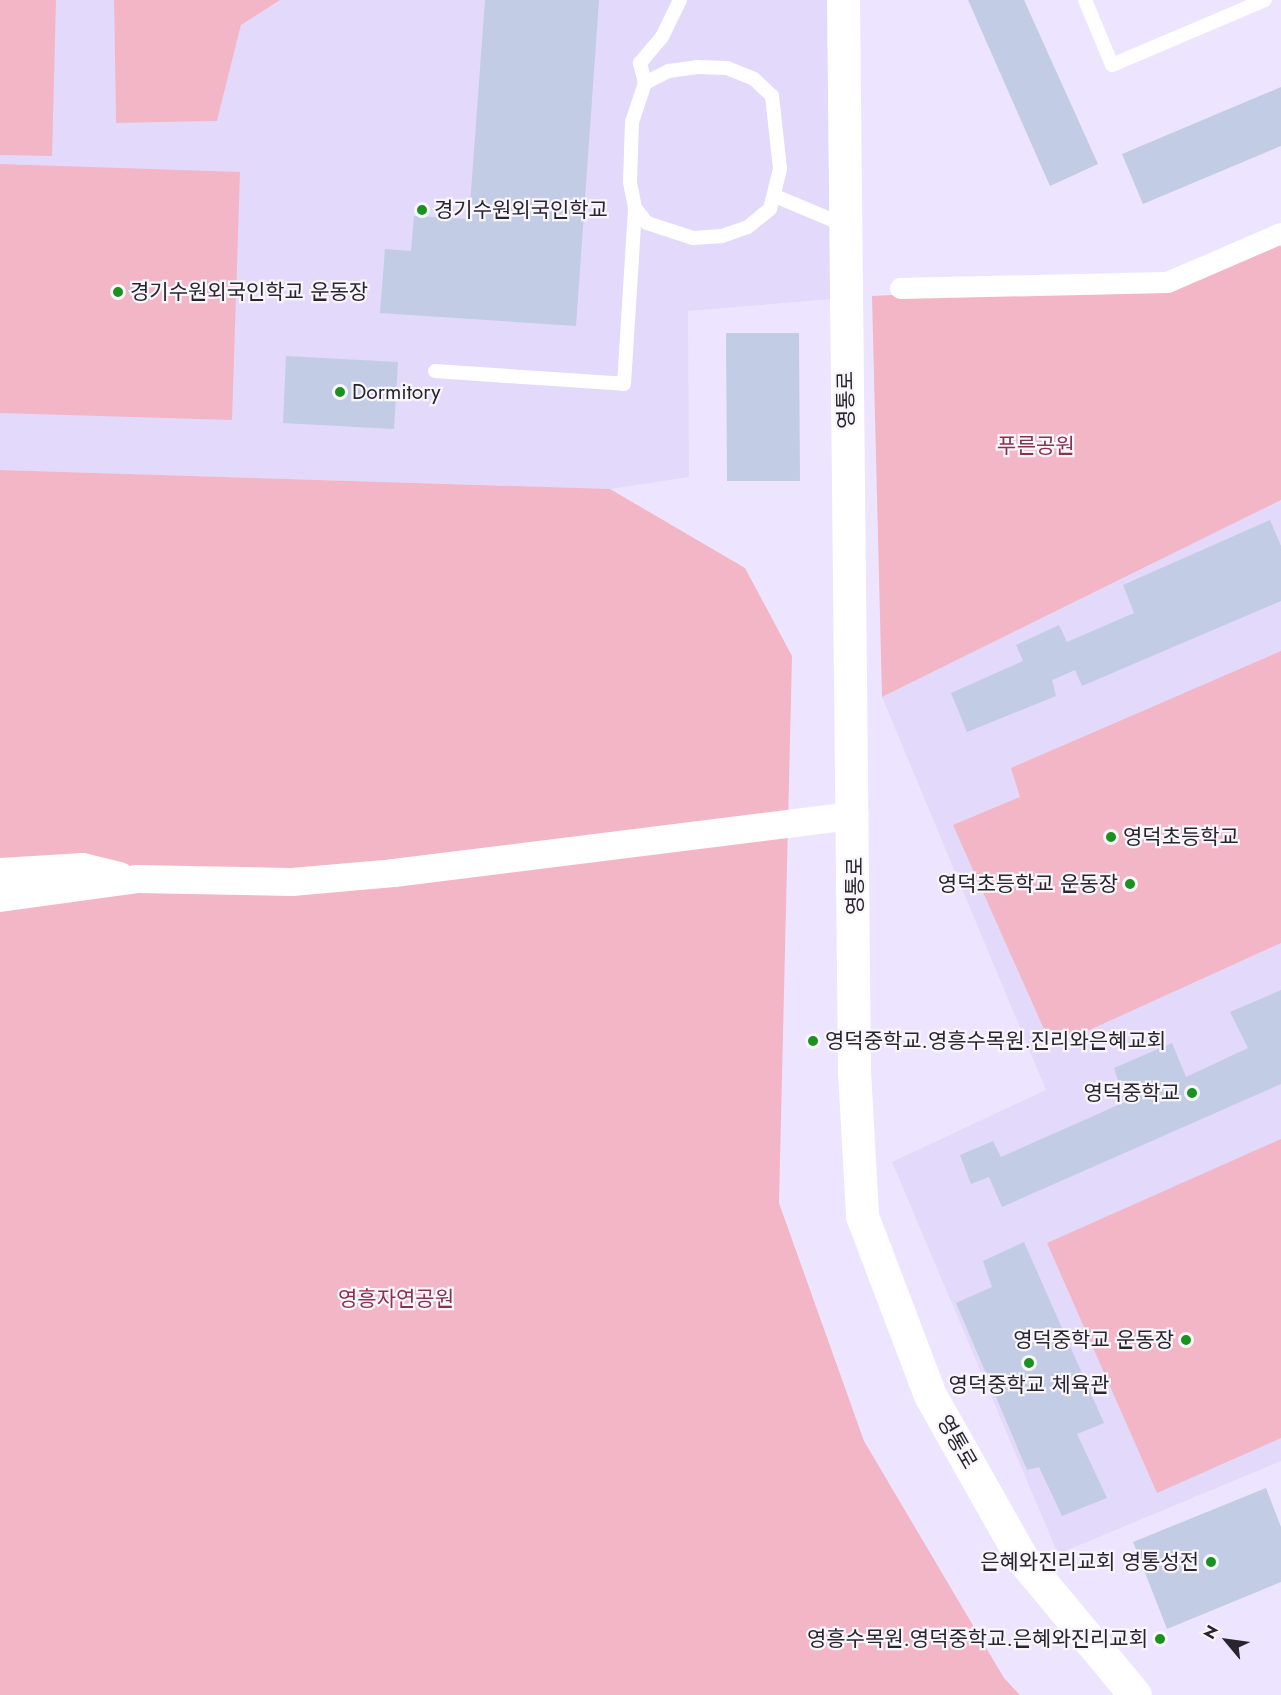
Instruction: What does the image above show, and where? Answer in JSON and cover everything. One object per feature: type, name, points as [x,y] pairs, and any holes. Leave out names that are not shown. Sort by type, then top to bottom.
[{"type":"street","name":"영통로","points":[[843,0],[842,224],[854,816],[854,1071],[862,1216],[930,1395],[1018,1550],[1135,1695]]},
{"type":"street","points":[[900,288],[1167,282],[1281,233]]},
{"type":"street","points":[[0,898],[137,879],[292,882],[383,874],[854,816]]},
{"type":"street","points":[[0,872],[83,867],[137,879]]},
{"type":"lane","points":[[435,371],[624,384],[635,208],[630,182],[632,122],[645,83],[640,63],[662,37],[680,0]]},
{"type":"lane","points":[[1085,0],[1112,65],[1265,0]]},
{"type":"lane","points":[[635,208],[647,223],[663,230],[703,238],[748,227],[770,209],[780,169],[778,124],[772,96],[754,79],[727,68],[697,67],[669,71],[645,83]]},
{"type":"lane","points":[[775,196],[842,224]]},
{"type":"shaded area","name":"경기수원외국인학교","points":[[0,0],[114,0],[116,123],[217,121],[241,25],[280,0],[844,0],[844,298],[688,311],[689,477],[610,489],[0,470]]},
{"type":"shaded area","points":[[1281,500],[1281,1461],[1058,1554],[892,1162],[1046,1090],[882,697]]},
{"type":"green space","points":[[0,0],[56,0],[52,156],[0,155]]},
{"type":"green space","points":[[114,0],[280,0],[241,25],[217,121],[116,123]]},
{"type":"green space","name":"경기수원외국인학교 운동장","points":[[0,164],[240,172],[232,420],[0,413]]},
{"type":"green space","name":"푸른공원","points":[[1274,236],[1281,247],[1281,500],[882,697],[872,296],[1167,282]]},
{"type":"green space","name":"영흥자연공원","points":[[0,470],[610,489],[745,568],[792,656],[779,1203],[864,1441],[1004,1678],[1020,1695],[0,1695]]},
{"type":"green space","name":"영덕초등학교 운동장","points":[[1281,651],[1281,943],[1052,1047],[953,825],[1020,797],[1011,768]]},
{"type":"green space","name":"영덕중학교 운동장","points":[[1281,1139],[1281,1438],[1157,1493],[1047,1243]]},
{"type":"building","points":[[485,0],[599,0],[576,326],[380,313],[385,249],[411,251],[414,216],[469,219]]},
{"type":"building","points":[[968,0],[1024,0],[1098,164],[1050,186]]},
{"type":"building","points":[[1281,87],[1281,146],[1143,204],[1122,154]]},
{"type":"building","points":[[726,333],[799,333],[800,481],[727,481]]},
{"type":"building","name":"Dormitory","points":[[286,356],[398,362],[394,429],[283,423]]},
{"type":"building","points":[[1270,520],[1281,546],[1281,601],[1082,686],[1075,670],[1052,680],[1056,696],[967,732],[951,693],[1023,661],[1016,645],[1059,625],[1067,642],[1134,613],[1123,585]]},
{"type":"building","name":"영덕중학교","points":[[1281,990],[1281,1084],[1002,1207],[989,1177],[971,1184],[960,1155],[993,1141],[1001,1157],[1125,1102],[1114,1068],[1172,1043],[1186,1077],[1248,1048],[1230,1012]]},
{"type":"building","name":"영덕중학교 체육관","points":[[1024,1242],[1104,1423],[1077,1434],[1107,1498],[1062,1516],[1039,1467],[1027,1470],[956,1303],[992,1287],[983,1261]]},
{"type":"building","name":"은혜와진리교회 영통성전","points":[[1266,1488],[1281,1527],[1281,1582],[1167,1629],[1133,1542]]},
{"type":"place","name":"경기수원외국인학교","points":[[422,210]]},
{"type":"place","name":"경기수원외국인학교 운동장","points":[[118,292]]},
{"type":"place","name":"Dormitory","points":[[340,392]]},
{"type":"place","name":"영덕초등학교","points":[[1111,837]]},
{"type":"place","name":"영덕초등학교 운동장","points":[[1130,884]]},
{"type":"place","name":"영덕중학교.영흥수목원.진리와은혜교회","points":[[813,1041]]},
{"type":"place","name":"영덕중학교","points":[[1192,1093]]},
{"type":"place","name":"영덕중학교 운동장","points":[[1186,1340]]},
{"type":"place","name":"영덕중학교 체육관","points":[[1029,1363]]},
{"type":"place","name":"은혜와진리교회 영통성전","points":[[1211,1562]]},
{"type":"place","name":"영흥수목원.영덕중학교.은혜와진리교회","points":[[1160,1639]]}]
